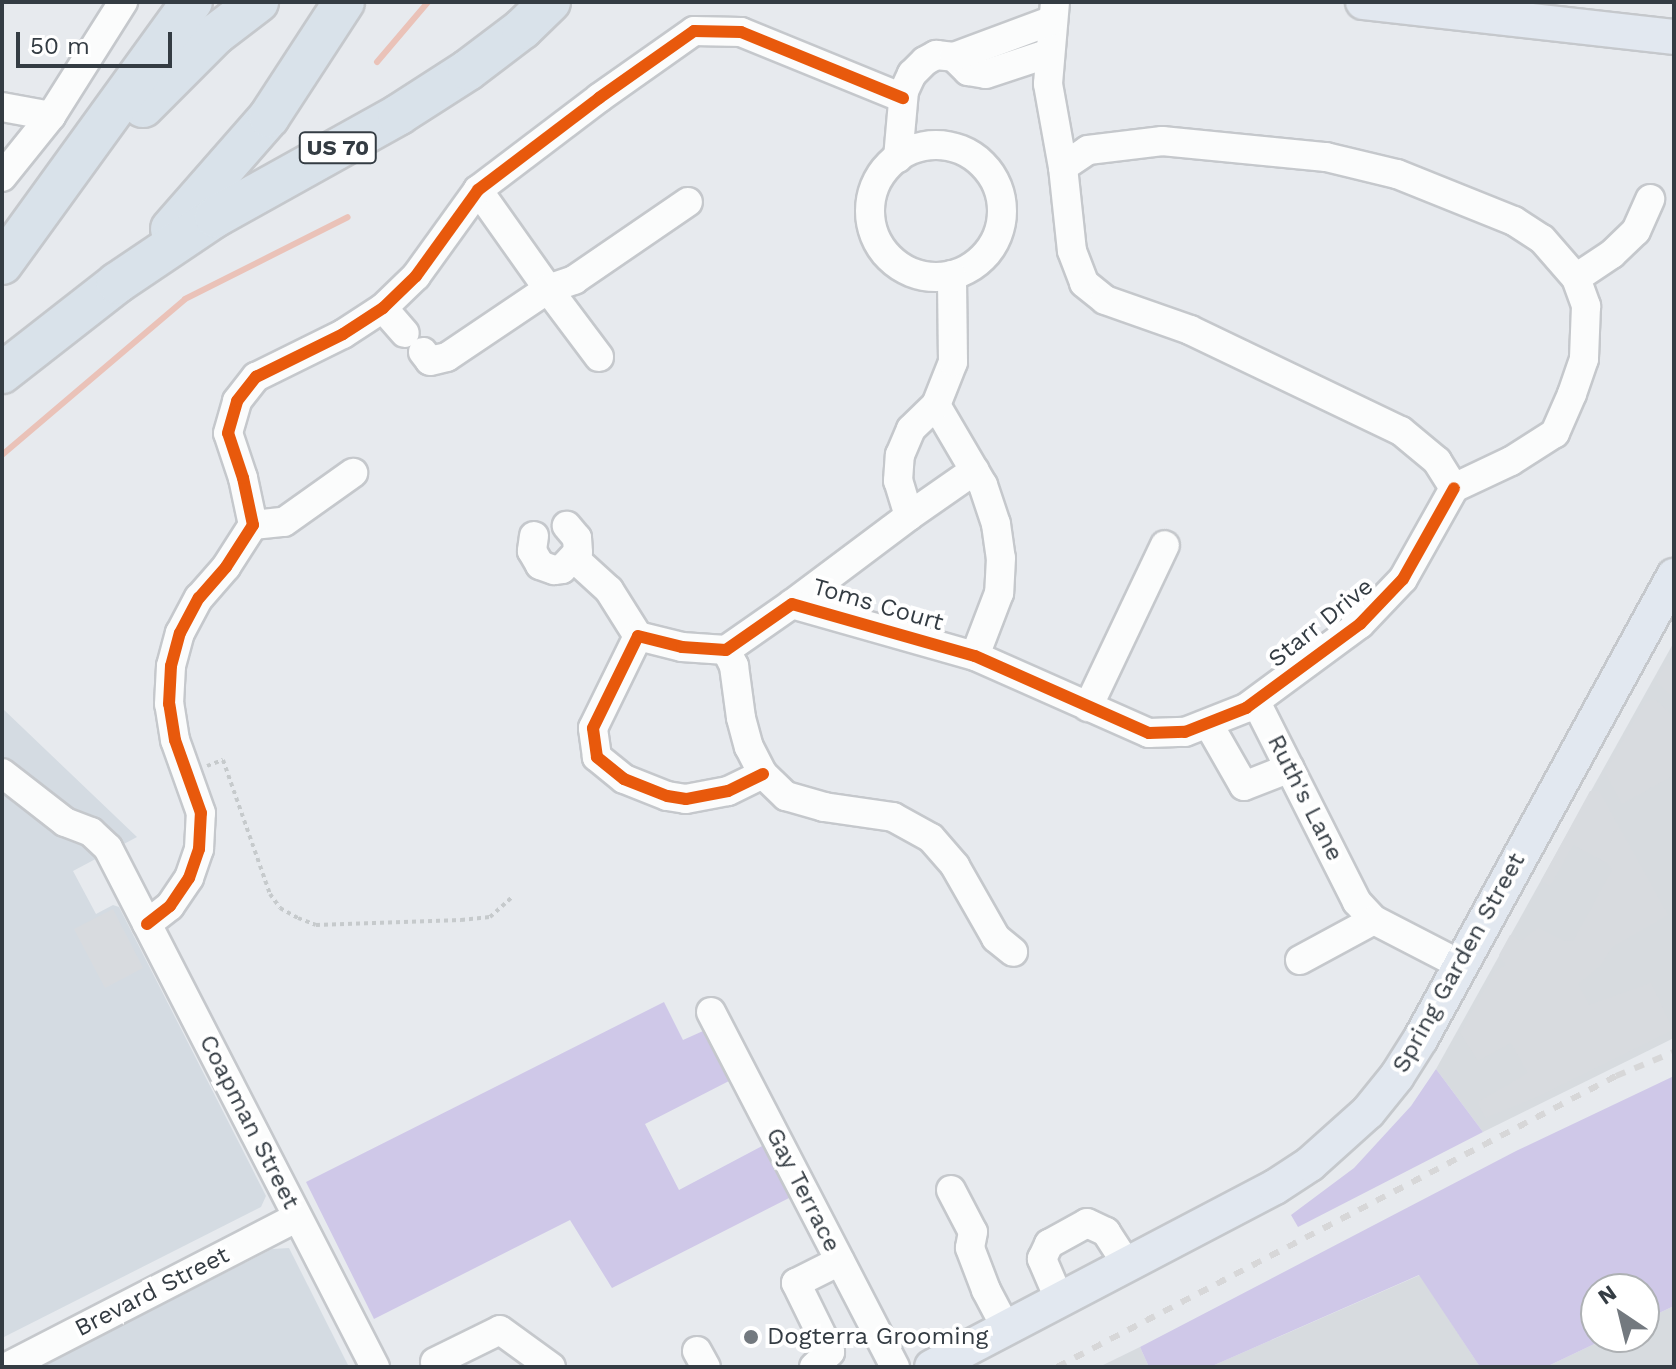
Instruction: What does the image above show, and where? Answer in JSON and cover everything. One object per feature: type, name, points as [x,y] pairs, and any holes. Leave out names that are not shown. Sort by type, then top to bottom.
[{"type":"highway","points":[[2,264],[192,2]]},
{"type":"highway","points":[[43,211],[166,81],[216,34],[258,2]]},
{"type":"highway","points":[[117,283],[190,209],[269,117],[344,2]]},
{"type":"highway","name":"US 70","points":[[2,373],[117,283],[215,217],[456,77],[522,29],[550,2]]},
{"type":"main road","points":[[1363,2],[1674,37]]},
{"type":"main road","name":"Spring Garden Street","points":[[932,1367],[1275,1187],[1341,1139],[1397,1076],[1674,576]]},
{"type":"street","points":[[2,177],[51,116],[123,2]]},
{"type":"street","points":[[1053,12],[1048,84],[1063,167],[1072,251],[1084,283],[1105,300],[1190,330],[1401,431],[1437,461],[1454,488],[1511,461],[1555,433],[1576,383],[1587,337],[1586,306],[1576,278],[1542,239],[1514,221],[1397,174],[1326,157],[1162,141],[1088,150],[1063,167]]},
{"type":"street","points":[[973,60],[1053,12]]},
{"type":"street","points":[[147,924],[170,906],[182,888],[199,849],[201,813],[173,728],[169,704],[171,666],[180,633],[199,598],[226,567],[253,525],[228,433],[237,401],[256,377],[343,334],[383,308],[416,276],[478,190],[694,31],[741,32],[903,98]]},
{"type":"street","points":[[898,158],[903,98],[912,74],[925,61],[936,55],[973,60],[1050,53]]},
{"type":"street","points":[[2,107],[51,116]]},
{"type":"street","points":[[929,146],[956,148],[986,166],[999,186],[1002,210],[998,235],[984,256],[952,275],[927,277],[903,270],[884,255],[872,235],[869,210],[874,186],[898,158],[929,146]]},
{"type":"street","points":[[478,190],[599,357]]},
{"type":"street","points":[[1576,278],[1612,254],[1636,231],[1650,199]]},
{"type":"street","points":[[383,308],[430,361],[447,357],[548,289],[574,280],[688,202]]},
{"type":"street","points":[[909,516],[898,481],[900,455],[911,429],[936,405],[953,362],[952,275]]},
{"type":"street","points":[[936,405],[975,470],[994,517],[1001,558],[999,593],[975,656]]},
{"type":"street","points":[[792,604],[975,470]]},
{"type":"street","points":[[253,525],[284,522],[353,473]]},
{"type":"street","name":"Starr Drive","points":[[1256,702],[1314,660],[1390,595],[1454,488]]},
{"type":"street","points":[[534,536],[532,551],[546,569],[562,569],[575,559],[578,545],[567,526]]},
{"type":"street","points":[[1165,545],[1088,707],[1149,733],[1185,732],[1209,725],[1256,702]]},
{"type":"street","points":[[575,559],[609,590],[638,636],[682,647],[726,650],[734,666],[739,707],[749,747],[763,774],[786,796],[824,807],[893,817],[931,838],[955,866],[996,938],[1013,952]]},
{"type":"street","name":"Toms Court","points":[[726,650],[792,604],[975,656],[1088,707]]},
{"type":"street","points":[[638,636],[596,720],[592,743],[597,757],[624,779],[667,796],[686,799],[728,791],[763,774]]},
{"type":"street","name":"Ruth's Lane","points":[[1256,702],[1357,902],[1374,920],[1461,965]]},
{"type":"street","points":[[1209,725],[1244,786],[1290,768]]},
{"type":"street","name":"Coapman Street","points":[[2,773],[65,822],[91,832],[108,848],[375,1367]]},
{"type":"street","points":[[1300,960],[1374,920]]},
{"type":"street","name":"Gay Terrace","points":[[711,1012],[895,1367]]},
{"type":"street","points":[[951,1190],[973,1232],[970,1248],[1006,1328]]},
{"type":"street","name":"Brevard Street","points":[[7,1367],[297,1217]]},
{"type":"street","points":[[1060,1301],[1042,1259],[1049,1244],[1087,1223],[1106,1232],[1128,1266]]},
{"type":"street","points":[[814,1367],[830,1352],[796,1283],[840,1261]]},
{"type":"street","points":[[435,1362],[500,1330],[551,1367]]},
{"type":"path","points":[[188,773],[223,760],[270,894],[280,908],[316,925],[490,917],[513,896]]},
{"type":"shaded area","points":[[1674,642],[1674,1038],[1483,1132],[1436,1069]]},
{"type":"shaded area","points":[[1667,662],[1674,668],[1674,698],[1656,682]]},
{"type":"shaded area","points":[[1654,699],[1674,716],[1674,775],[1622,804],[1605,772],[1645,702]]},
{"type":"shaded area","points":[[2,708],[137,837],[73,871],[96,914],[113,905],[119,907],[266,1196],[261,1207],[2,1338]]},
{"type":"shaded area","points":[[1590,791],[1599,791],[1668,915],[1612,947],[1601,965],[1578,984],[1589,1005],[1651,983],[1673,1030],[1537,1097],[1485,1118],[1478,1102],[1528,1073],[1511,1043],[1478,1061],[1460,1033],[1495,971],[1506,965],[1499,955],[1510,935],[1521,941],[1538,928],[1564,941],[1574,940],[1612,870],[1609,864],[1573,845],[1550,886],[1541,881]]},
{"type":"shaded area","points":[[113,909],[143,968],[105,988],[74,929]]},
{"type":"shaded area","points":[[664,1002],[683,1040],[703,1031],[729,1081],[645,1124],[679,1190],[764,1145],[791,1197],[612,1288],[570,1220],[374,1319],[306,1182]]},
{"type":"shaded area","points":[[1436,1069],[1483,1132],[1298,1227],[1291,1215],[1354,1168],[1411,1106]]},
{"type":"shaded area","points":[[1674,1076],[1674,1306],[1660,1313],[1660,1273],[1580,1273],[1580,1351],[1546,1367],[1480,1367],[1419,1275],[1210,1367],[1149,1367],[1140,1347],[1516,1151]]},
{"type":"shaded area","points":[[289,1248],[349,1367],[40,1367],[272,1249]]},
{"type":"shaded area","points":[[1420,1275],[1480,1367],[1210,1367]]},
{"type":"shaded area","points":[[1674,1306],[1674,1367],[1546,1367],[1580,1351],[1660,1353],[1660,1313]]},
{"type":"shaded area","points":[[1140,1347],[1149,1367],[1099,1367]]},
{"type":"waterway","points":[[377,62],[428,2]]},
{"type":"waterway","points":[[2,455],[185,299],[348,217]]},
{"type":"railway","points":[[1057,1367],[1616,1076],[1674,1052]]},
{"type":"cycle path","points":[[147,924],[170,906],[189,878],[199,849],[201,813],[175,740],[169,704],[171,666],[180,633],[199,598],[226,567],[253,525],[243,478],[228,433],[237,401],[256,377],[343,334],[383,308],[416,276],[478,190],[694,31],[741,32],[903,98]]},
{"type":"cycle path","points":[[763,774],[728,791],[686,799],[667,796],[624,779],[597,757],[593,728],[638,636],[682,647],[726,650],[792,604],[975,656],[1149,733],[1185,732],[1246,708],[1360,624],[1403,579],[1454,488]]},
{"type":"place","name":"Dogterra Grooming","points":[[751,1337]]}]
